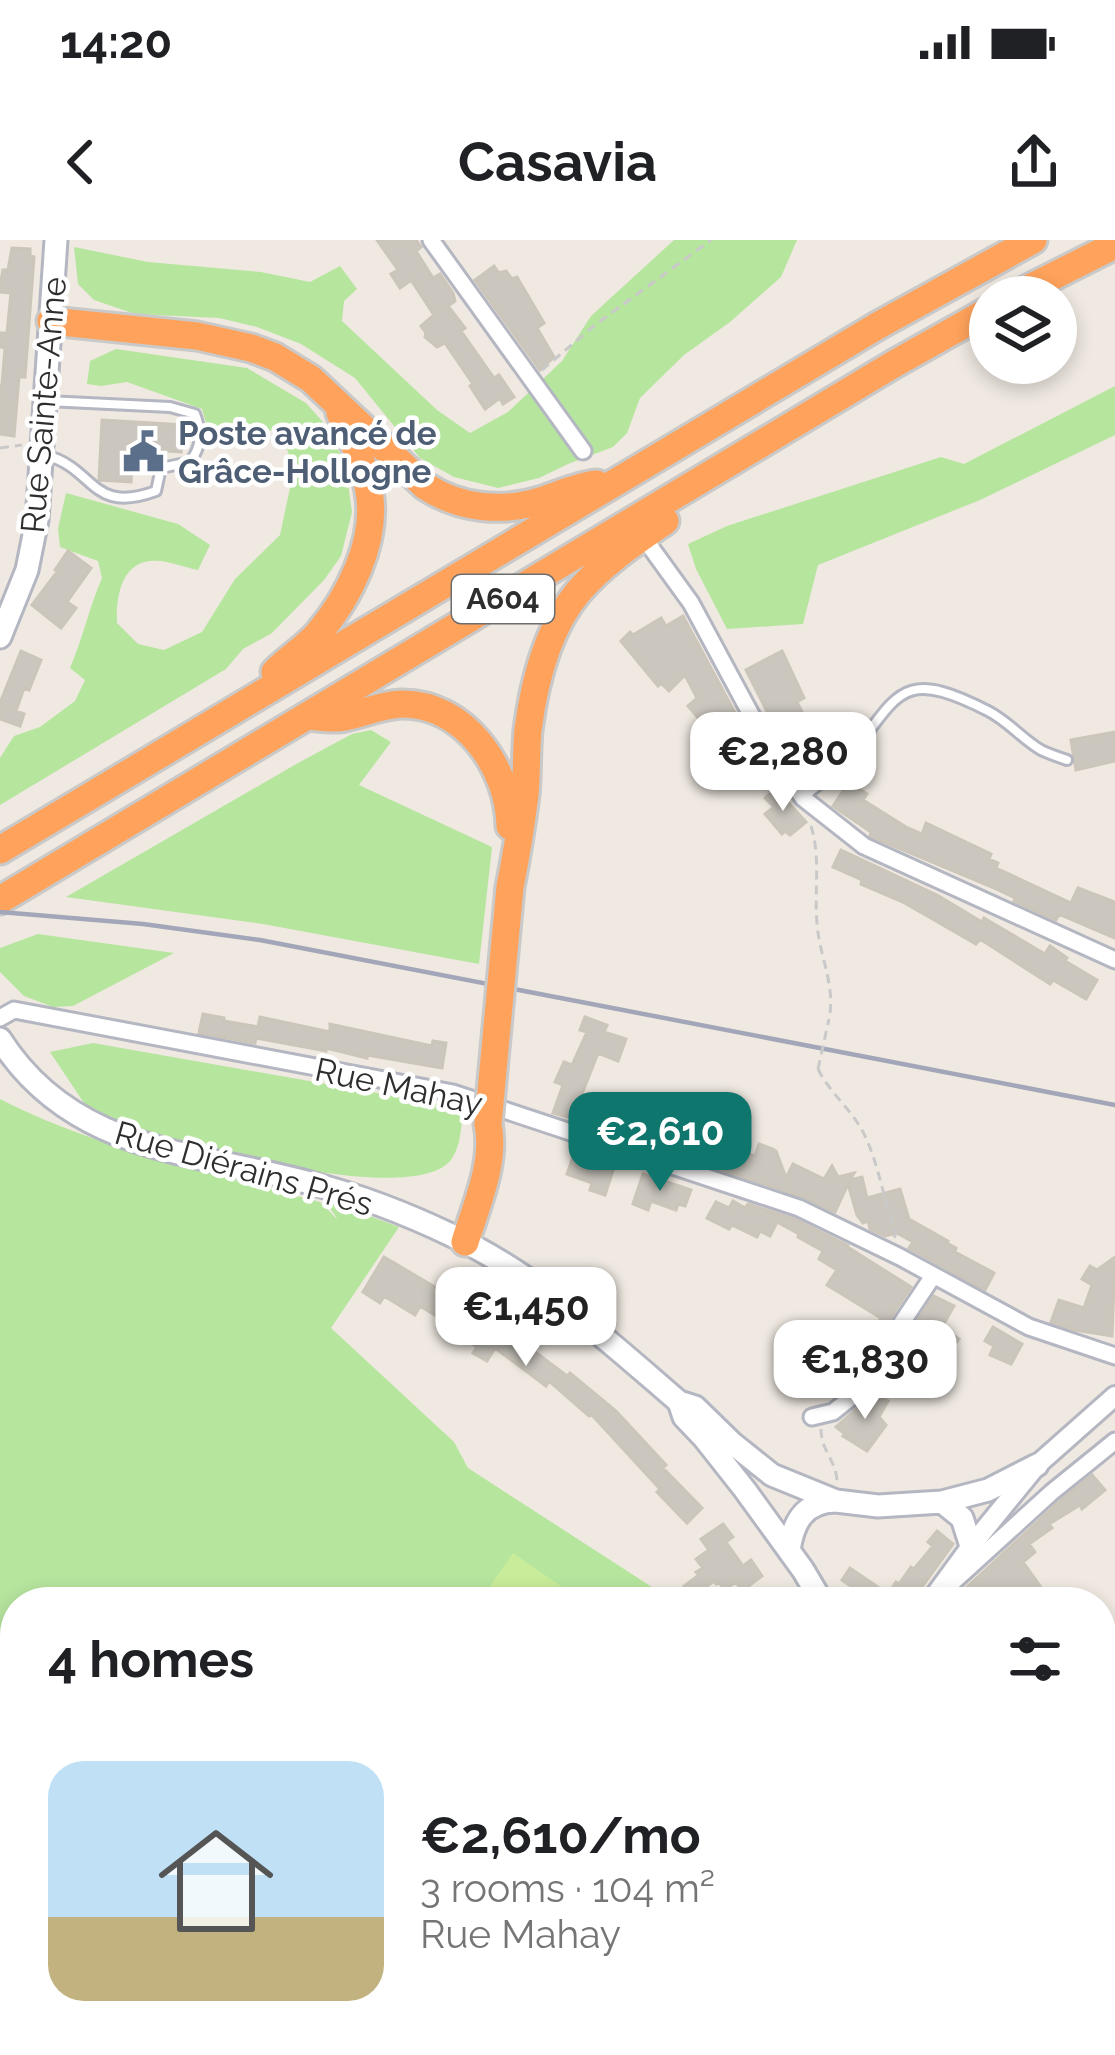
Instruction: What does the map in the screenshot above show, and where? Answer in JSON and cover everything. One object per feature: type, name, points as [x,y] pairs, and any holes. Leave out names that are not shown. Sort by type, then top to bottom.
[{"type":"highway","name":"A604","points":[[0,850],[879,325],[1033,240]]},
{"type":"highway","points":[[1054,276],[1115,245]]},
{"type":"highway","points":[[51,321],[197,336],[251,348],[311,379],[425,486],[476,506],[515,508],[587,485],[619,482]]},
{"type":"highway","name":"A604","points":[[0,900],[969,322]]},
{"type":"highway","points":[[241,707],[328,621],[364,553],[370,494],[358,451],[335,404]]},
{"type":"highway","points":[[457,1238],[486,1133],[536,691],[560,620],[577,593],[671,516],[699,481]]},
{"type":"highway","points":[[307,716],[341,718],[405,704],[456,721],[491,756],[504,787],[510,812],[511,884]]},
{"type":"main road","name":"Rue Sainte-Anne","points":[[0,637],[27,570],[37,520],[56,240]]},
{"type":"main road","name":"Rue Diérains Prés","points":[[0,1039],[22,1070],[53,1100],[108,1132],[353,1195],[457,1238],[513,1268],[679,1402],[695,1407],[772,1475],[836,1501],[878,1506],[942,1502],[997,1486],[1037,1465]]},
{"type":"main road","name":"Rue Diérains Prés","points":[[679,1402],[684,1417],[713,1449],[812,1587]]},
{"type":"main road","points":[[789,1552],[800,1516],[816,1503],[836,1501]]},
{"type":"main road","points":[[942,1502],[962,1517],[971,1546]]},
{"type":"street","points":[[431,240],[583,451]]},
{"type":"street","points":[[649,545],[691,603],[769,748],[803,798],[864,846],[1115,960]]},
{"type":"street","name":"Rue Mahay","points":[[0,1018],[14,1010],[453,1093],[799,1208],[1029,1327],[1115,1356]]},
{"type":"street","points":[[812,1417],[833,1412],[853,1396],[932,1276]]},
{"type":"street","points":[[1095,1349],[1115,1342]]},
{"type":"street","points":[[941,1587],[1037,1465],[1115,1396]]},
{"type":"street","points":[[949,1587],[1052,1492],[1115,1442]]},
{"type":"lane","points":[[42,448],[79,470],[86,483],[104,495],[141,496],[156,491],[161,468],[190,462],[198,451],[201,429],[195,414],[170,407],[45,401]]},
{"type":"lane","points":[[803,798],[842,766],[889,703],[904,691],[928,689],[954,696],[992,713],[1043,751],[1067,760]]},
{"type":"path","points":[[530,377],[712,240]]},
{"type":"path","points":[[0,448],[42,448]]},
{"type":"path","points":[[803,798],[818,850],[817,928],[829,974],[829,1019],[818,1069],[860,1126],[872,1151],[896,1233],[889,1251]]},
{"type":"path","points":[[821,1438],[836,1466],[836,1501]]},
{"type":"green space","points":[[674,240],[797,240],[781,277],[684,355],[640,398],[627,433],[613,447],[539,478],[498,488],[454,477],[420,458],[355,378],[301,344],[219,318],[135,314],[94,300],[78,284],[74,247],[148,262],[261,272],[310,282],[340,266],[357,289],[344,301],[342,321],[437,410],[470,433],[508,412],[562,361],[591,316]]},
{"type":"green space","points":[[116,349],[247,368],[306,403],[330,430],[346,469],[352,512],[341,556],[272,633],[243,649],[226,669],[0,805],[0,758],[14,736],[40,727],[75,701],[85,680],[70,668],[102,578],[98,561],[60,547],[58,529],[66,493],[178,524],[210,545],[198,570],[150,561],[132,569],[122,584],[117,623],[138,644],[164,650],[202,632],[235,579],[280,535],[294,469],[281,432],[270,430],[258,449],[211,440],[202,409],[127,382],[87,384],[90,361]]},
{"type":"green space","points":[[1115,386],[1115,435],[980,500],[818,565],[803,624],[727,629],[688,544],[727,526],[941,457],[964,464]]},
{"type":"green space","points":[[371,730],[391,742],[359,785],[492,847],[479,964],[263,924],[66,897],[298,763],[352,734]]},
{"type":"green space","points":[[38,934],[174,953],[73,1006],[53,1007],[24,996],[0,972],[0,948]]},
{"type":"green space","points":[[93,1043],[462,1108],[458,1144],[449,1162],[423,1174],[383,1178],[279,1165],[96,1121],[50,1052]]},
{"type":"green space","points":[[0,1099],[117,1146],[320,1202],[338,1220],[324,1199],[399,1227],[331,1328],[454,1442],[468,1468],[652,1587],[0,1587]]},
{"type":"green space","points":[[513,1553],[562,1587],[489,1587]]},
{"type":"building","points":[[377,240],[416,240],[421,247],[416,251],[433,278],[440,274],[453,293],[455,301],[448,306],[465,328],[461,331],[494,378],[499,375],[514,397],[503,404],[500,398],[485,409],[445,343],[437,347],[425,337],[421,326],[434,315],[411,280],[400,288],[391,274],[398,270]]},
{"type":"building","points":[[12,248],[30,249],[34,257],[25,377],[19,377],[14,436],[0,434],[5,348],[0,347],[0,333],[7,333],[11,293],[0,292],[0,286]]},
{"type":"building","points":[[494,266],[499,273],[517,277],[544,323],[537,328],[554,357],[540,370],[475,280]]},
{"type":"building","points":[[102,420],[183,425],[181,452],[133,449],[131,482],[99,480]]},
{"type":"building","points":[[68,551],[91,568],[67,602],[76,608],[61,628],[32,605]]},
{"type":"building","points":[[683,616],[748,737],[738,742],[735,736],[727,740],[710,710],[700,720],[688,706],[697,698],[685,675],[669,691],[661,683],[658,686],[621,641],[661,618],[666,626]]},
{"type":"building","points":[[21,651],[41,660],[16,711],[24,714],[20,726],[0,719],[0,703]]},
{"type":"building","points":[[782,651],[804,698],[797,702],[811,730],[823,725],[837,758],[828,767],[807,774],[779,725],[775,727],[746,670]]},
{"type":"building","points":[[1115,732],[1115,761],[1076,770],[1071,740]]},
{"type":"building","points":[[849,782],[867,794],[863,800],[906,827],[922,834],[926,823],[991,854],[996,868],[1071,903],[1078,888],[1115,902],[1115,938],[1059,914],[1056,920],[992,887],[870,836],[871,832],[833,806]]},
{"type":"building","points":[[776,789],[806,822],[790,835],[782,834],[765,814],[774,807],[765,798]]},
{"type":"building","points":[[841,850],[982,922],[984,918],[1045,954],[1050,946],[1097,980],[1086,999],[1053,980],[1050,984],[980,939],[976,944],[833,867]]},
{"type":"building","points":[[203,1014],[258,1027],[260,1017],[330,1032],[330,1024],[432,1046],[433,1041],[446,1043],[442,1068],[199,1033]]},
{"type":"building","points":[[585,1017],[607,1025],[604,1032],[626,1039],[618,1061],[598,1053],[582,1094],[599,1100],[591,1124],[553,1113],[563,1085],[555,1082],[564,1062],[572,1065],[587,1032],[580,1030]]},
{"type":"building","points":[[619,1115],[677,1137],[671,1153],[612,1132]]},
{"type":"building","points":[[692,1139],[755,1156],[759,1144],[773,1149],[786,1178],[793,1164],[824,1179],[832,1166],[838,1177],[854,1173],[850,1180],[862,1177],[867,1198],[900,1189],[909,1219],[994,1273],[985,1290],[909,1248],[913,1242],[897,1233],[885,1236],[870,1229],[868,1221],[863,1223],[857,1215],[848,1184],[835,1212],[705,1164],[707,1158],[688,1151]]},
{"type":"building","points":[[575,1151],[615,1164],[605,1195],[590,1190],[592,1183],[567,1174]]},
{"type":"building","points":[[643,1174],[691,1190],[685,1206],[678,1204],[676,1210],[651,1201],[648,1210],[633,1204]]},
{"type":"building","points":[[733,1201],[794,1219],[849,1246],[911,1287],[862,1361],[842,1349],[852,1333],[866,1343],[881,1318],[827,1285],[837,1270],[819,1259],[823,1251],[799,1234],[777,1222],[770,1236],[760,1231],[757,1237],[707,1218],[716,1202],[729,1208]]},
{"type":"building","points":[[384,1257],[501,1326],[567,1376],[570,1373],[616,1411],[702,1508],[687,1523],[591,1414],[549,1381],[546,1386],[495,1348],[487,1361],[473,1353],[477,1347],[457,1334],[459,1330],[420,1306],[415,1315],[384,1296],[380,1303],[363,1292]]},
{"type":"building","points":[[1115,1257],[1112,1336],[1051,1322],[1059,1300],[1084,1308],[1092,1285],[1082,1279],[1090,1266],[1097,1270]]},
{"type":"building","points":[[934,1296],[954,1306],[942,1327],[959,1339],[947,1355],[941,1350],[919,1378],[915,1374],[906,1389],[882,1374]]},
{"type":"building","points":[[993,1327],[1022,1344],[1011,1364],[990,1355],[994,1346],[985,1341]]},
{"type":"building","points":[[870,1392],[888,1401],[879,1417],[886,1425],[867,1451],[836,1427]]},
{"type":"building","points":[[1092,1475],[1105,1490],[1082,1509],[1080,1505],[1049,1524],[1052,1528],[1029,1544],[1035,1552],[1023,1562],[1041,1587],[967,1587]]},
{"type":"building","points":[[723,1524],[733,1537],[726,1542],[743,1566],[751,1560],[762,1576],[747,1587],[736,1582],[722,1587],[714,1581],[706,1587],[685,1587],[703,1568],[696,1559],[709,1550],[701,1539]]},
{"type":"building","points":[[937,1531],[953,1544],[922,1587],[893,1587],[933,1546],[928,1542]]},
{"type":"building","points":[[850,1568],[878,1587],[852,1587],[842,1580]]},
{"type":"railway","points":[[0,912],[260,940],[1115,1105]]},
{"type":"place","name":"Poste avancé de Grâce-Hollogne","points":[[144,452]]}]
